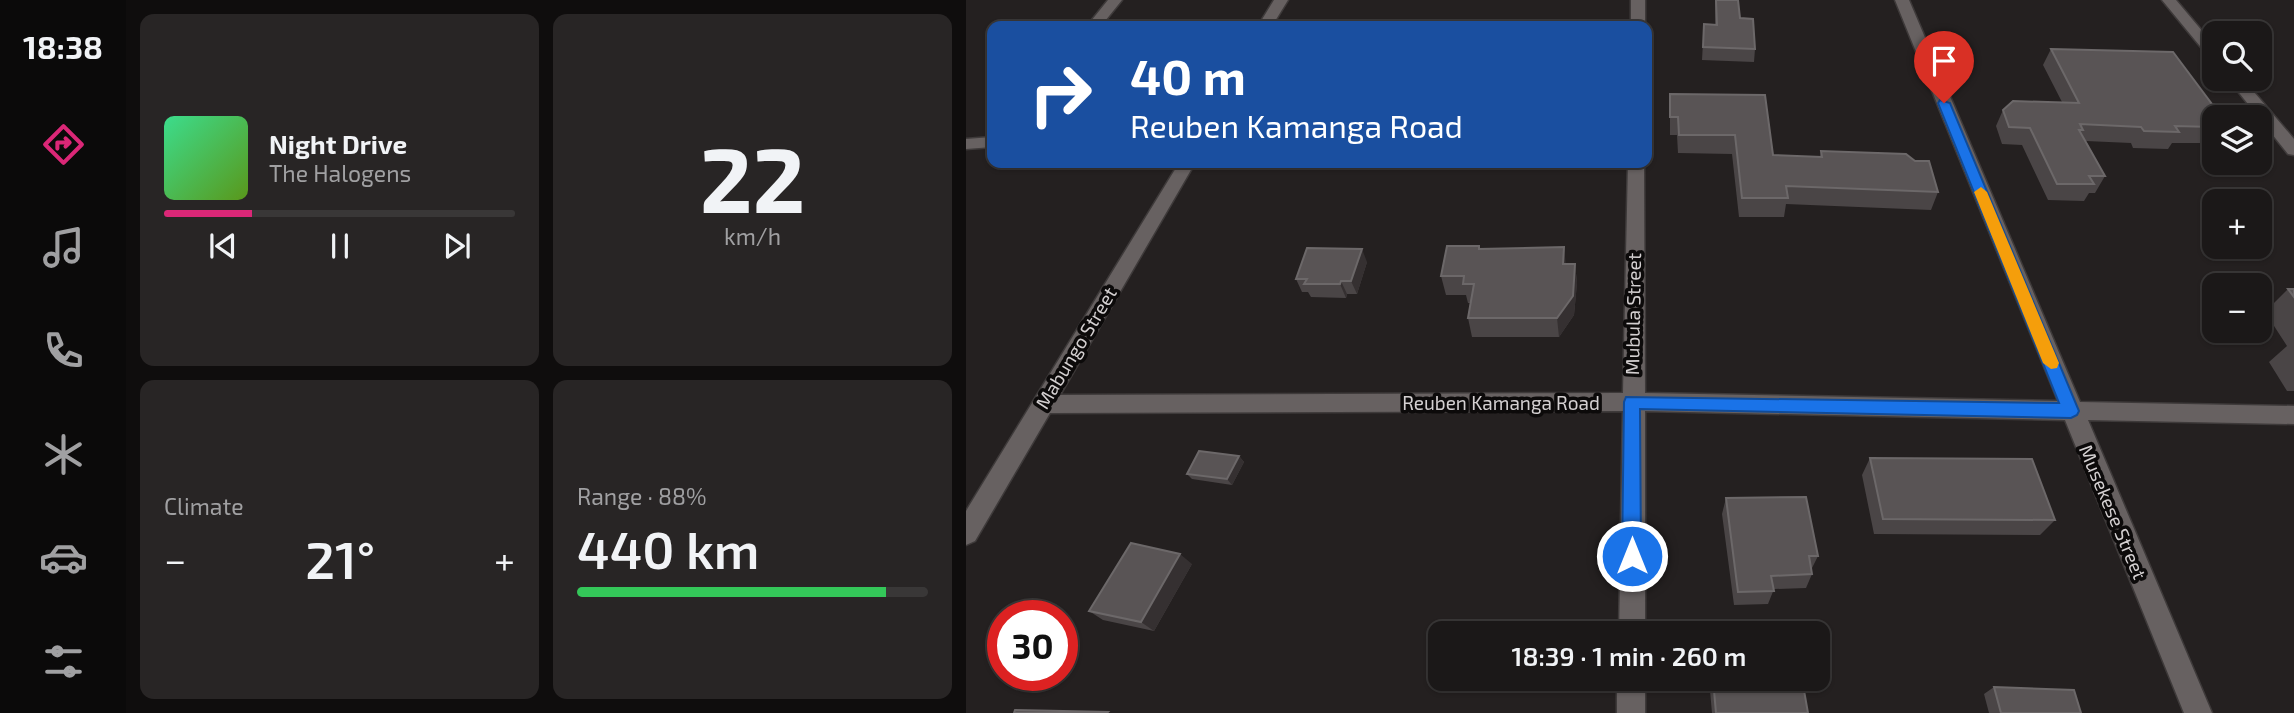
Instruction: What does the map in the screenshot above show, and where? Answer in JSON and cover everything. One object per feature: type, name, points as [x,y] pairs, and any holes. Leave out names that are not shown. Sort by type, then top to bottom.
[{"type":"street","points":[[1098,21],[1115,0]]},
{"type":"street","points":[[1268,21],[1281,0]]},
{"type":"street","points":[[1637,21],[1638,0]]},
{"type":"street","name":"Musekese Street","points":[[1902,0],[2198,713]]},
{"type":"street","points":[[2169,0],[2202,40]]},
{"type":"street","points":[[2245,91],[2294,150]]},
{"type":"street","points":[[966,144],[987,142]]},
{"type":"street","name":"Mabungo Street","points":[[966,533],[1184,168]]},
{"type":"street","name":"Mubula Street","points":[[1632,621],[1636,168]]},
{"type":"street","name":"Reuben Kamanga Road","points":[[1043,404],[1632,402],[2294,415]]},
{"type":"street","points":[[1631,713],[1632,691]]},
{"type":"building","points":[[1716,0],[1738,0],[1740,18],[1753,19],[1755,49],[1703,47],[1704,24],[1717,25]]},
{"type":"building","points":[[2051,49],[2173,52],[2212,104],[2231,105],[2202,105],[2202,127],[2175,126],[2179,132],[2080,124],[2083,130],[2079,130],[2105,176],[2089,176],[2094,184],[2057,184],[2030,128],[2009,127],[2003,110],[2013,101],[2079,103]]},
{"type":"building","points":[[1670,94],[1765,95],[1773,155],[1822,157],[1821,151],[1906,154],[1915,161],[1929,161],[1938,192],[1786,186],[1788,198],[1742,198],[1735,135],[1679,135],[1678,117],[1670,117]]},
{"type":"building","points":[[1447,246],[1479,246],[1479,249],[1564,247],[1563,264],[1575,264],[1573,296],[1557,318],[1468,318],[1474,284],[1463,284],[1464,276],[1441,276]]},
{"type":"building","points":[[1307,248],[1362,249],[1351,281],[1341,281],[1340,284],[1304,284],[1307,279],[1296,279]]},
{"type":"building","points":[[1199,451],[1239,456],[1227,479],[1187,474]]},
{"type":"building","points":[[1870,458],[2032,459],[2055,520],[1883,519]]},
{"type":"building","points":[[1806,497],[1818,556],[1809,556],[1812,574],[1771,576],[1774,591],[1738,592],[1726,498]]},
{"type":"building","points":[[1131,543],[1180,554],[1141,622],[1089,611]]},
{"type":"building","points":[[1994,687],[2074,690],[2081,713],[2001,713]]},
{"type":"building","points":[[1714,691],[1804,691],[1808,713],[1716,713]]},
{"type":"building","points":[[1015,710],[1108,712],[1014,713]]},
{"type":"slow traffic","points":[[1981,192],[2051,363]]},
{"type":"route","points":[[1632,556],[1632,402],[2071,411],[1944,103]]}]
